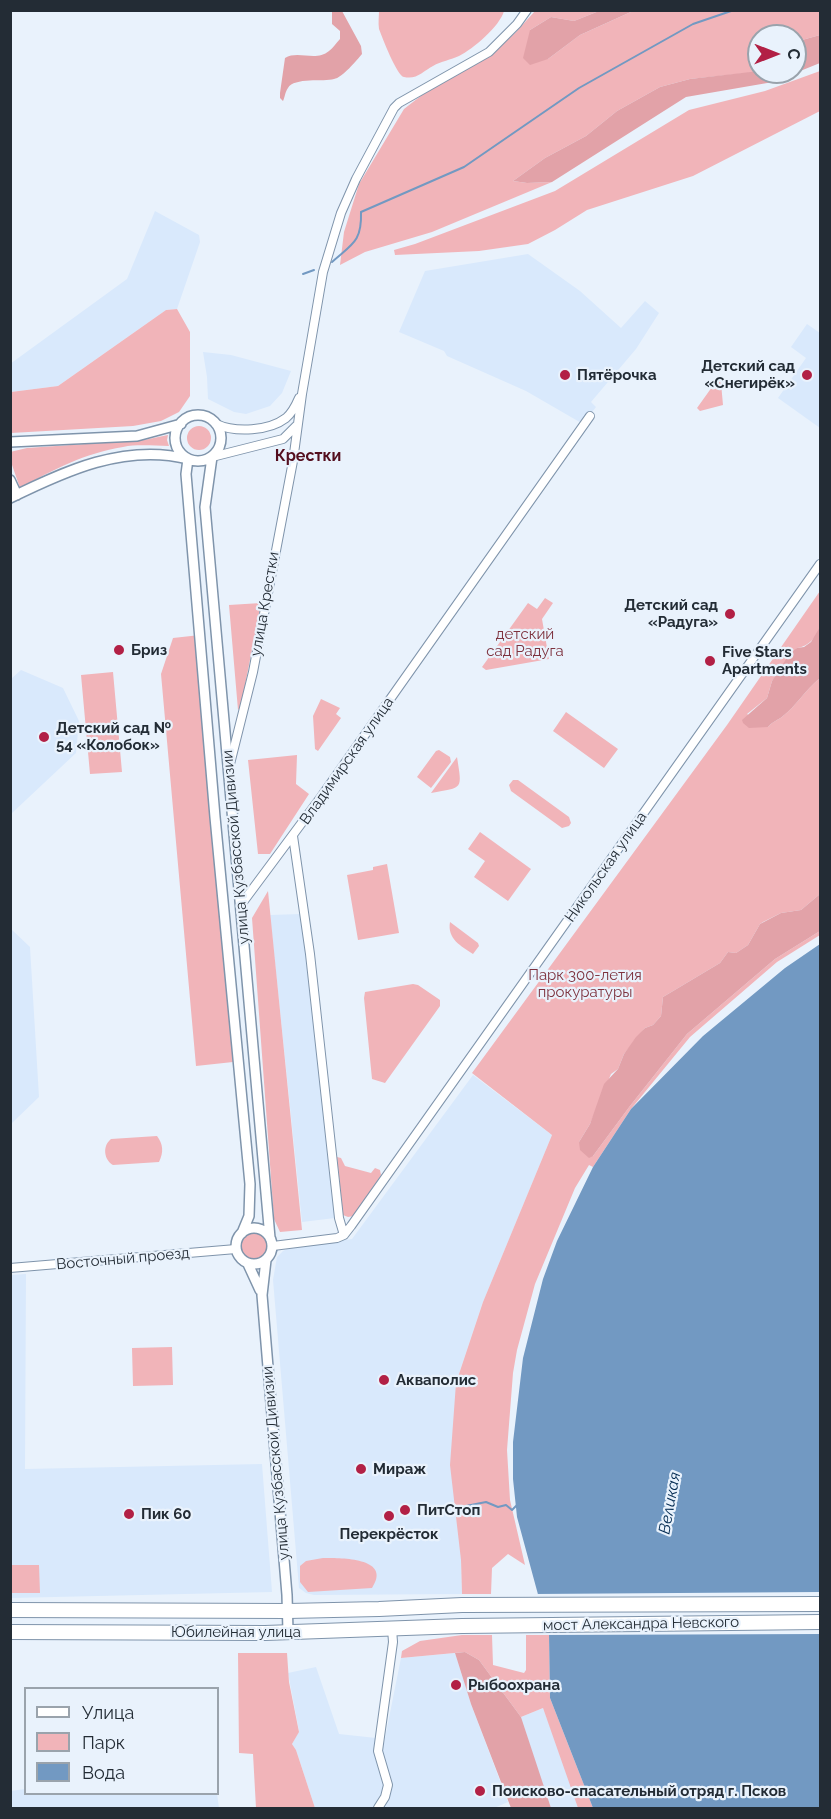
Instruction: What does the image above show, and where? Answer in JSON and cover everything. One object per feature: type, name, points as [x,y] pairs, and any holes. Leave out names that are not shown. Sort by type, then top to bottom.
[{"type":"highway","name":"мост Александра Невского","points":[[462,1605],[820,1604]]},
{"type":"highway","name":"Юбилейная улица","points":[[10,1610],[379,1610],[462,1605]]},
{"type":"highway","name":"мост Александра Невского","points":[[462,1626],[820,1622]]},
{"type":"highway","name":"Юбилейная улица","points":[[10,1632],[288,1632],[462,1626]]},
{"type":"street","name":"улица Крестки","points":[[229,769],[253,672],[323,272],[341,213],[356,179],[394,108],[489,52],[517,24],[527,10]]},
{"type":"street","points":[[10,442],[137,436],[180,424],[193,416],[200,415],[216,424],[234,429],[253,429],[288,417],[302,394]]},
{"type":"street","name":"Владимирская улица","points":[[344,1235],[339,1218],[313,986],[293,836],[590,416]]},
{"type":"street","points":[[10,480],[14,497],[74,470],[123,456],[163,454],[204,461],[294,435],[280,421]]},
{"type":"street","points":[[180,424],[177,430],[177,445],[179,451],[188,459]]},
{"type":"street","points":[[212,457],[221,441],[221,434],[216,424]]},
{"type":"street","name":"улица Кузбасской Дивизии","points":[[212,457],[206,507],[240,906],[272,1242],[272,1251],[266,1260],[262,1295],[288,1632]]},
{"type":"street","name":"улица Кузбасской Дивизии","points":[[188,459],[186,474],[197,611],[250,1184],[249,1216],[236,1243],[236,1249],[241,1259],[248,1264],[262,1295]]},
{"type":"street","name":"Никольская улица","points":[[344,1235],[820,564]]},
{"type":"street","points":[[240,906],[293,836]]},
{"type":"street","points":[[242,1233],[259,1228],[272,1242],[331,1239],[344,1235]]},
{"type":"street","name":"Восточный проезд","points":[[10,1268],[236,1249]]},
{"type":"street","points":[[248,1264],[256,1265],[266,1260]]},
{"type":"street","points":[[378,1809],[385,1797],[388,1785],[378,1751],[393,1642],[392,1629]]},
{"type":"shaded area","points":[[332,11],[342,11],[361,46],[362,54],[337,78],[296,82],[287,90],[283,101],[280,93],[285,58],[296,55],[324,54],[340,39],[340,31],[332,24]]},
{"type":"shaded area","points":[[599,11],[633,11],[580,35],[548,59],[530,65],[523,58],[530,30],[551,17],[574,21]]},
{"type":"shaded area","points":[[820,35],[820,63],[807,68],[807,39]]},
{"type":"shaded area","points":[[747,72],[747,84],[761,84],[686,97],[552,182],[513,181],[545,158],[586,136],[617,111],[660,87],[690,79]]},
{"type":"shaded area","points":[[155,211],[199,235],[200,242],[177,309],[166,310],[58,386],[11,392],[10,364],[127,279]]},
{"type":"shaded area","points":[[528,254],[580,291],[621,328],[645,301],[659,313],[636,349],[591,402],[596,407],[583,424],[526,391],[399,332],[425,271]]},
{"type":"shaded area","name":"Детский сад «Снегирёк»","points":[[807,324],[820,333],[820,428],[778,398],[806,358],[791,347]]},
{"type":"shaded area","points":[[203,352],[231,355],[291,371],[282,393],[270,406],[246,414],[234,412],[208,399]]},
{"type":"shaded area","points":[[820,627],[820,678],[781,718],[768,727],[749,728],[742,720],[767,698],[772,681],[790,653],[811,642]]},
{"type":"shaded area","name":"Детский сад № 54 «Колобок»","points":[[21,670],[63,688],[79,721],[76,753],[11,814],[11,679]]},
{"type":"shaded area","points":[[820,894],[820,931],[775,959],[687,1034],[593,1156],[589,1158],[580,1150],[579,1142],[590,1124],[604,1084],[618,1069],[624,1054],[636,1037],[661,1016],[663,997],[720,963],[728,952],[736,953],[748,945],[760,924],[781,913],[801,910]]},
{"type":"shaded area","points":[[301,914],[335,1218],[302,1222],[270,915]]},
{"type":"shaded area","points":[[10,928],[30,947],[39,1097],[12,1123]]},
{"type":"shaded area","points":[[473,1075],[552,1135],[483,1302],[456,1383],[462,1594],[314,1595],[306,1593],[299,1588],[273,1280],[277,1257],[291,1247],[352,1239]]},
{"type":"shaded area","points":[[26,1274],[25,1469],[262,1464],[272,1592],[11,1598],[10,1275]]},
{"type":"shaded area","points":[[465,1652],[479,1660],[521,1717],[551,1808],[511,1808],[471,1704],[455,1653]]},
{"type":"shaded area","points":[[455,1653],[471,1704],[508,1802],[494,1808],[315,1808],[292,1744],[299,1731],[288,1673],[316,1667],[339,1734],[376,1738],[383,1748],[401,1658]]},
{"type":"shaded area","points":[[543,1708],[567,1771],[578,1808],[551,1808],[538,1771],[521,1717]]},
{"type":"shaded area","points":[[24,1789],[24,1795],[217,1795],[219,1808],[11,1808],[11,1791]]},
{"type":"green space","points":[[379,10],[504,11],[492,30],[471,48],[459,56],[436,64],[409,78],[401,75],[390,56],[379,29]]},
{"type":"green space","points":[[535,11],[599,11],[574,21],[551,17],[530,30],[548,59],[580,35],[633,11],[820,11],[820,35],[807,39],[807,24],[747,24],[747,73],[690,79],[660,87],[617,111],[586,136],[545,158],[513,181],[552,182],[432,232],[365,252],[340,265],[344,232],[359,184],[404,109],[422,95],[491,55]]},
{"type":"green space","points":[[820,71],[820,111],[693,176],[587,210],[528,244],[479,251],[395,255],[394,250],[555,191],[689,110],[784,84],[807,84],[807,76]]},
{"type":"green space","points":[[177,309],[190,332],[190,396],[179,412],[161,421],[133,426],[11,433],[11,392],[58,386],[166,310]]},
{"type":"green space","points":[[717,380],[721,383],[723,405],[700,411],[697,408]]},
{"type":"green space","points":[[199,426],[208,429],[211,438],[208,447],[199,450],[190,447],[187,438],[190,429]]},
{"type":"green space","points":[[168,435],[169,446],[129,446],[96,453],[20,488],[11,462],[10,452],[27,448],[144,440]]},
{"type":"green space","name":"Парк 300-летия прокуратуры","points":[[820,591],[821,618],[817,634],[808,644],[797,648],[772,681],[767,698],[747,714],[768,727],[788,712],[820,678],[820,894],[801,910],[781,913],[763,922],[748,945],[736,953],[728,952],[720,963],[663,997],[661,1016],[653,1025],[645,1028],[624,1054],[618,1069],[611,1074],[590,1124],[579,1142],[593,1156],[687,1034],[775,959],[820,931],[820,935],[777,962],[690,1037],[631,1109],[593,1167],[589,1165],[575,1188],[535,1284],[513,1373],[507,1450],[510,1500],[525,1565],[508,1554],[492,1568],[491,1594],[462,1594],[461,1560],[450,1465],[456,1383],[483,1302],[552,1135],[472,1073],[727,725]]},
{"type":"green space","name":"детский сад Радуга","points":[[545,598],[553,603],[542,619],[549,659],[486,670],[482,667],[528,603],[537,609]]},
{"type":"green space","points":[[261,603],[241,706],[238,710],[229,605]]},
{"type":"green space","points":[[200,635],[233,1062],[196,1066],[161,674],[173,638]]},
{"type":"green space","points":[[113,672],[122,772],[90,774],[81,675]]},
{"type":"green space","points":[[321,699],[340,708],[336,714],[341,718],[318,751],[315,749],[313,716]]},
{"type":"green space","points":[[566,712],[618,749],[604,768],[553,731]]},
{"type":"green space","points":[[439,750],[450,757],[451,762],[431,788],[417,777]]},
{"type":"green space","points":[[297,755],[296,784],[309,794],[270,854],[258,854],[248,760]]},
{"type":"green space","points":[[457,757],[460,776],[458,785],[455,788],[431,793]]},
{"type":"green space","points":[[513,780],[518,780],[569,817],[571,823],[569,826],[562,828],[511,791],[509,785]]},
{"type":"green space","points":[[480,832],[531,869],[508,901],[474,877],[485,861],[468,849]]},
{"type":"green space","points":[[387,864],[399,933],[358,940],[347,875],[373,870],[373,867]]},
{"type":"green space","points":[[268,891],[302,1230],[280,1232],[274,1219],[252,918]]},
{"type":"green space","points":[[450,922],[478,943],[479,946],[473,954],[453,937]]},
{"type":"green space","points":[[413,984],[440,1000],[440,1006],[385,1083],[372,1079],[365,992]]},
{"type":"green space","points":[[157,1136],[162,1148],[159,1162],[113,1165],[106,1156],[106,1145],[111,1139]]},
{"type":"green space","points":[[337,1157],[341,1158],[345,1166],[371,1173],[375,1168],[380,1170],[381,1175],[354,1216],[343,1215]]},
{"type":"green space","points":[[254,1232],[264,1236],[268,1246],[264,1256],[254,1260],[244,1256],[240,1246],[244,1236]]},
{"type":"green space","points":[[172,1347],[173,1385],[133,1386],[132,1348]]},
{"type":"green space","points":[[323,1558],[361,1561],[375,1570],[377,1578],[372,1588],[308,1592],[300,1582],[300,1566],[306,1561]]},
{"type":"green space","points":[[11,1565],[39,1565],[40,1593],[11,1593]]},
{"type":"green space","points":[[462,1635],[492,1635],[493,1665],[524,1673],[526,1670],[526,1635],[549,1635],[550,1698],[593,1808],[578,1808],[543,1708],[521,1717],[479,1660],[465,1652],[401,1658],[402,1651],[420,1641]]},
{"type":"green space","points":[[238,1653],[287,1653],[289,1682],[299,1732],[292,1744],[315,1808],[256,1808],[253,1754],[239,1753]]},
{"type":"water","name":"Великая","points":[[820,944],[820,1808],[593,1808],[550,1698],[549,1635],[517,1517],[513,1479],[513,1442],[523,1358],[543,1279],[557,1241],[593,1167],[631,1109],[703,1036],[785,968]]},
{"type":"pier","points":[[820,1592],[820,1634],[546,1635],[536,1594]]},
{"type":"waterway","points":[[332,262],[358,236],[361,212],[464,167],[579,88],[693,24],[734,10]]},
{"type":"waterway","points":[[303,274],[314,270]]},
{"type":"waterway","points":[[466,1506],[486,1502],[498,1507],[506,1505],[512,1510],[518,1504]]},
{"type":"place","name":"Пятёрочка","points":[[565,375]]},
{"type":"place","name":"Детский сад «Снегирёк»","points":[[807,375]]},
{"type":"place","name":"Детский сад «Радуга»","points":[[730,614]]},
{"type":"place","name":"Бриз","points":[[119,650]]},
{"type":"place","name":"Five Stars Apartments","points":[[710,661]]},
{"type":"place","name":"Детский сад № 54 «Колобок»","points":[[44,737]]},
{"type":"place","name":"Акваполис","points":[[384,1380]]},
{"type":"place","name":"Мираж","points":[[361,1469]]},
{"type":"place","name":"ПитСтоп","points":[[405,1510]]},
{"type":"place","name":"Пик 60","points":[[129,1514]]},
{"type":"place","name":"Перекрёсток","points":[[389,1516]]},
{"type":"place","name":"Рыбоохрана","points":[[456,1685]]},
{"type":"place","name":"Поисково-спасательный отряд г. Псков","points":[[480,1791]]},
{"type":"district","name":"Крестки","points":[[308,456]]}]
